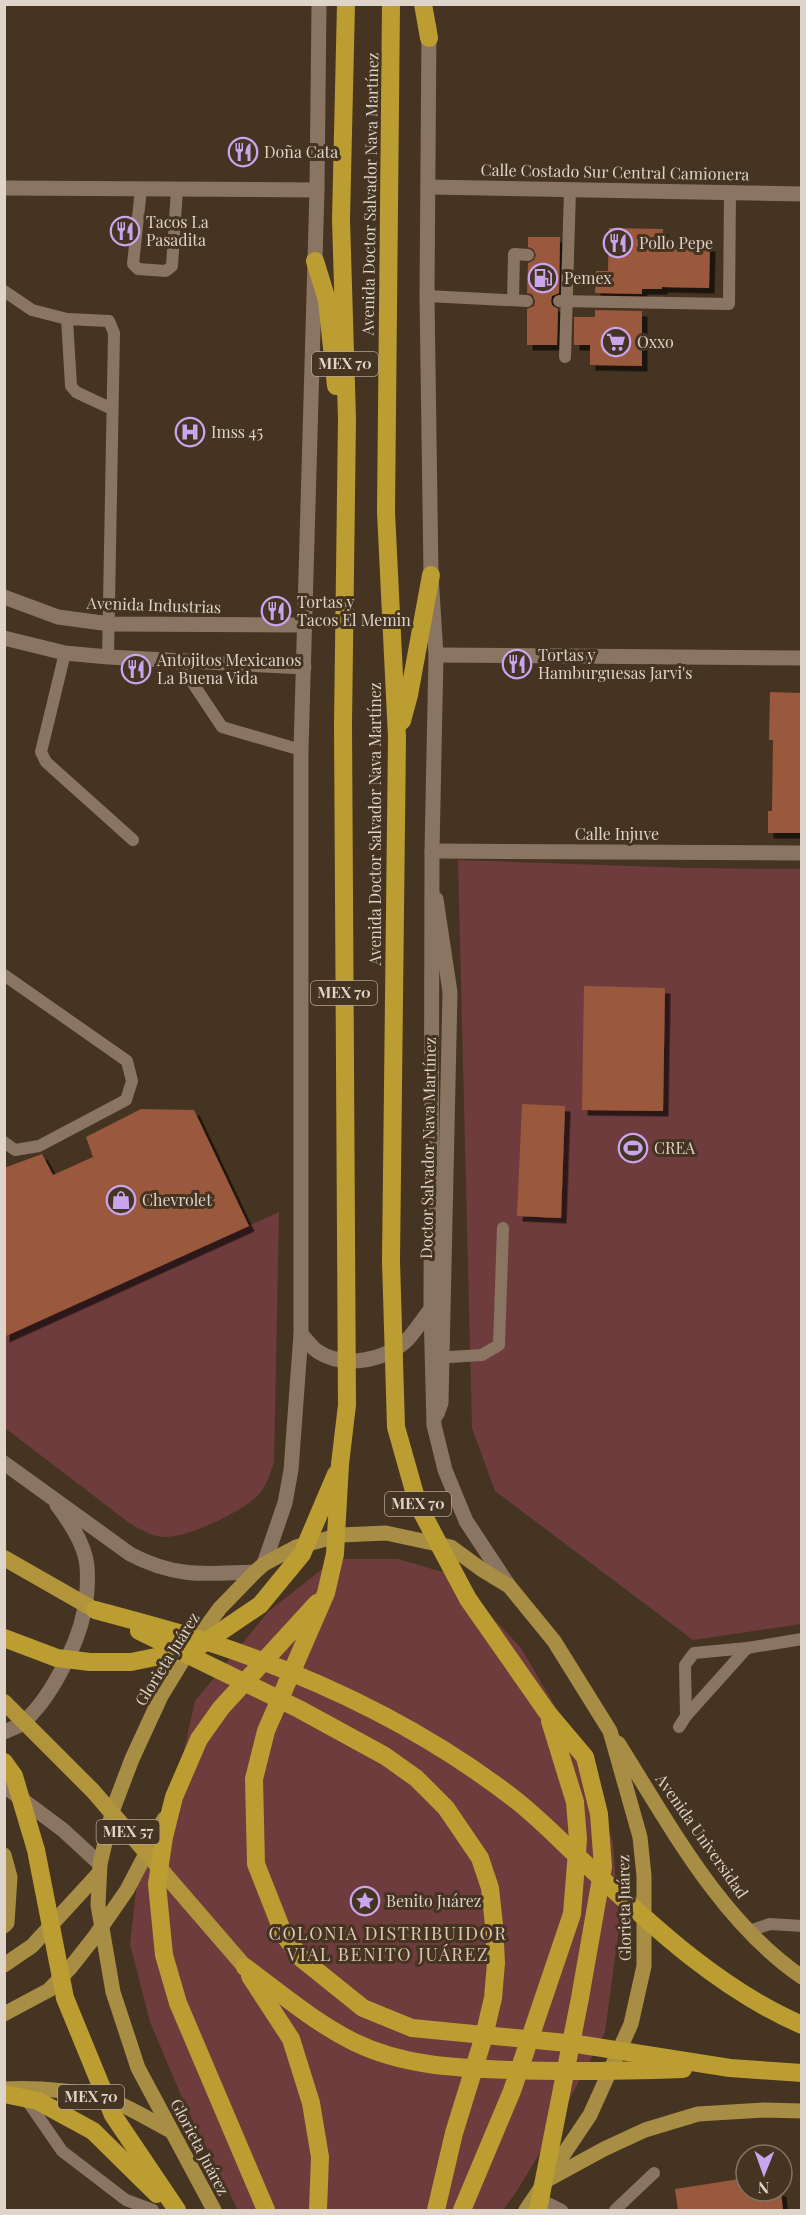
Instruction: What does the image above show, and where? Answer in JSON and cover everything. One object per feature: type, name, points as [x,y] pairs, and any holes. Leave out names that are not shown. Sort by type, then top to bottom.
[{"type":"highway","name":"Avenida Doctor Salvador Nava Martínez","points":[[346,4],[341,219],[347,419],[343,724],[347,1405],[340,1464],[335,1554],[326,1593],[266,1731],[254,1779],[256,1863],[284,1935],[302,1959],[363,2008],[412,2028],[577,2044],[730,2068]]},
{"type":"highway","name":"Avenida Doctor Salvador Nava Martínez","points":[[391,4],[386,512],[397,737],[391,1261],[396,1427],[418,1505],[468,1599],[547,1712]]},
{"type":"highway","points":[[423,4],[429,38]]},
{"type":"highway","points":[[315,261],[327,300],[335,382],[347,419]]},
{"type":"highway","points":[[397,737],[409,695],[431,575]]},
{"type":"highway","points":[[4,1638],[57,1658],[90,1662],[131,1662],[195,1649],[260,1605],[302,1554],[340,1464]]},
{"type":"highway","points":[[4,1558],[94,1610],[299,1709],[385,1756],[416,1778],[446,1808],[480,1858],[490,1888],[494,1924],[496,1963],[493,1998],[484,2036],[454,2133],[435,2211]]},
{"type":"highway","points":[[266,2211],[178,2003],[164,1955],[157,1884],[164,1837],[174,1797],[199,1738],[221,1708],[326,1593]]},
{"type":"highway","points":[[94,1610],[209,1642],[322,1685],[398,1724],[472,1767],[520,1803],[680,1949],[734,1987],[801,2025]]},
{"type":"highway","name":"MEX 57","points":[[4,1702],[93,1791],[244,1967]]},
{"type":"highway","points":[[536,2204],[580,1998],[603,1867],[598,1814],[585,1757],[547,1712]]},
{"type":"highway","points":[[462,2211],[512,2091],[572,1914],[578,1839],[575,1802],[547,1712]]},
{"type":"highway","points":[[4,1762],[14,1776],[36,1850],[65,1998],[113,2115],[176,2211]]},
{"type":"highway","points":[[244,1967],[321,2023],[355,2042],[394,2058],[444,2067],[565,2072],[730,2068],[801,2073]]},
{"type":"highway","points":[[244,1967],[291,2038],[311,2103],[320,2157],[318,2211]]},
{"type":"highway","points":[[9,2090],[38,2101],[93,2132],[176,2211]]},
{"type":"main road","points":[[4,1462],[130,1554],[152,1565],[184,1573],[260,1568],[282,1512],[291,1470],[301,1334],[301,750],[317,190],[319,4]]},
{"type":"main road","points":[[429,4],[427,296],[431,575],[435,655],[432,873],[437,1358],[434,1425],[445,1470],[466,1521],[509,1586]]},
{"type":"main road","points":[[4,188],[317,190]]},
{"type":"main road","name":"Calle Costado Sur Central Camionera","points":[[428,188],[801,194]]},
{"type":"main road","name":"Avenida Industrias","points":[[4,597],[58,617],[110,624],[305,625]]},
{"type":"main road","points":[[4,638],[64,653],[304,667]]},
{"type":"main road","points":[[435,655],[801,658]]},
{"type":"main road","name":"Calle Injuve","points":[[432,851],[801,853]]},
{"type":"main road","points":[[301,1334],[316,1350],[335,1359],[357,1361],[380,1356],[397,1348],[437,1309]]},
{"type":"main road","points":[[4,1732],[20,1725],[38,1707],[58,1675],[76,1638],[85,1612],[87,1564],[81,1544],[69,1521],[49,1494]]},
{"type":"main road","name":"Glorieta Juárez","points":[[214,2211],[138,2068],[113,1992],[98,1905],[100,1868],[113,1809],[132,1759],[161,1696],[189,1650],[220,1608],[260,1568],[296,1547],[341,1535],[386,1533],[451,1547],[509,1586],[554,1641],[610,1731],[640,1837],[644,1876],[644,1966],[631,2024],[590,2115],[547,2181],[536,2204],[526,2211]]},
{"type":"main road","name":"Avenida Universidad","points":[[610,1731],[704,1876],[749,1931],[783,1965],[801,1977]]},
{"type":"main road","points":[[4,1786],[63,1830],[100,1868],[32,1946],[4,1965]]},
{"type":"main road","points":[[4,2014],[49,1990],[93,1939],[127,1890],[174,1797]]},
{"type":"main road","points":[[4,1854],[10,1876],[7,1923],[4,1926]]},
{"type":"main road","name":"MEX 70","points":[[9,2090],[79,2094],[115,2102],[171,2132]]},
{"type":"main road","points":[[547,2181],[604,2149],[645,2130],[698,2114],[801,2110]]},
{"type":"lane","points":[[141,189],[134,264],[138,269],[166,271],[172,266],[177,189]]},
{"type":"lane","points":[[565,357],[562,302],[563,255],[570,190]]},
{"type":"lane","points":[[562,302],[729,304],[730,192]]},
{"type":"lane","points":[[513,300],[514,254],[528,255]]},
{"type":"lane","points":[[4,291],[32,310],[67,318],[109,321],[113,327],[108,657]]},
{"type":"lane","points":[[427,296],[527,301]]},
{"type":"lane","points":[[67,318],[71,386],[76,392],[112,409]]},
{"type":"lane","points":[[64,653],[41,752],[46,762],[133,840]]},
{"type":"lane","points":[[177,661],[222,727],[301,750]]},
{"type":"lane","points":[[4,975],[128,1061],[132,1081],[126,1100],[39,1146],[15,1150],[4,1142]]},
{"type":"lane","points":[[437,1358],[482,1355],[500,1345],[503,1228]]},
{"type":"lane","points":[[686,1716],[685,1665],[694,1653],[747,1648],[801,1639]]},
{"type":"lane","points":[[679,1727],[686,1716],[747,1648]]},
{"type":"lane","points":[[749,1931],[770,1924],[801,1926]]},
{"type":"lane","points":[[9,2090],[62,2151],[126,2200],[153,2211]]},
{"type":"lane","points":[[615,2211],[654,2173]]},
{"type":"lane","points":[[536,2204],[562,2211]]},
{"type":"shaded area","name":"CREA","points":[[458,860],[689,868],[801,869],[801,1624],[693,1640],[495,1491],[472,1428]]},
{"type":"shaded area","points":[[279,1212],[274,1462],[264,1488],[251,1502],[213,1523],[185,1534],[162,1537],[153,1535],[128,1522],[5,1428],[4,1337]]},
{"type":"shaded area","points":[[335,1559],[398,1559],[453,1575],[521,1648],[578,1745],[613,1842],[619,1928],[605,2032],[554,2129],[503,2210],[238,2210],[186,2107],[150,2022],[130,1944],[141,1847],[174,1797],[195,1701],[269,1611]]},
{"type":"building","points":[[609,228],[663,229],[662,245],[710,246],[709,288],[662,287],[662,289],[642,289],[642,294],[595,293],[596,271],[608,271]]},
{"type":"building","name":"Pemex","points":[[528,237],[560,237],[559,293],[552,296],[551,301],[552,305],[558,309],[557,345],[527,345],[527,309],[534,306],[535,301],[532,294],[527,293],[528,263],[534,260],[536,255],[533,249],[528,247]]},
{"type":"building","name":"Oxxo","points":[[595,310],[642,311],[642,366],[590,365],[590,345],[574,345],[574,317],[595,317]]},
{"type":"building","points":[[770,692],[801,693],[801,833],[768,833],[768,811],[772,811],[773,740],[769,740]]},
{"type":"building","points":[[584,986],[665,988],[663,1111],[582,1110]]},
{"type":"building","points":[[522,1104],[565,1106],[561,1218],[517,1216]]},
{"type":"building","name":"Chevrolet","points":[[141,1109],[194,1110],[249,1226],[4,1337],[4,1168],[42,1154],[53,1175],[93,1157],[86,1137]]},
{"type":"building","points":[[734,2180],[734,2203],[782,2203],[783,2211],[678,2211],[675,2189]]},
{"type":"place","name":"Doña Cata","points":[[243,152]]},
{"type":"place","name":"Tacos La Pasadita","points":[[125,231]]},
{"type":"place","name":"Pollo Pepe","points":[[618,243]]},
{"type":"place","name":"Pemex","points":[[543,278]]},
{"type":"place","name":"Oxxo","points":[[616,342]]},
{"type":"place","name":"Imss 45","points":[[190,432]]},
{"type":"place","name":"Tortas y Tacos El Memin","points":[[276,611]]},
{"type":"place","name":"Tortas y Hamburguesas Jarvi's","points":[[517,664]]},
{"type":"place","name":"Antojitos Mexicanos La Buena Vida","points":[[136,669]]},
{"type":"place","name":"CREA","points":[[633,1148]]},
{"type":"place","name":"Chevrolet","points":[[121,1200]]},
{"type":"place","name":"Benito Juárez","points":[[365,1901]]},
{"type":"district","name":"COLONIA DISTRIBUIDOR VIAL BENITO JUÁREZ","points":[[388,1944]]}]
